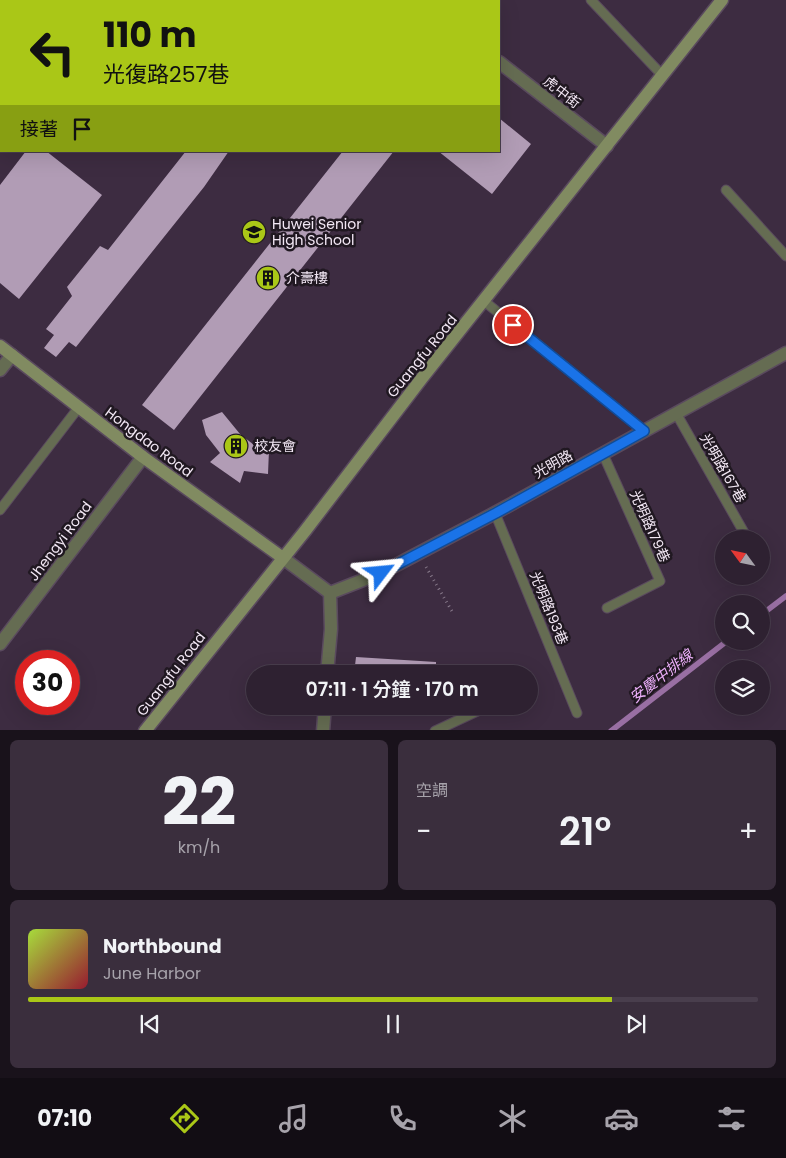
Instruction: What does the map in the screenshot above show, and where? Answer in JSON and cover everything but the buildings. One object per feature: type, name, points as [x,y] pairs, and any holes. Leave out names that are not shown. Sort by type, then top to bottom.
[{"type":"street","name":"Guangfu Road","points":[[145,730],[283,558],[422,378],[722,0]]},
{"type":"street","name":"虎中街","points":[[500,63],[607,146]]},
{"type":"street","name":"Hongdao Road","points":[[0,346],[143,457],[283,558]]},
{"type":"street","name":"光明路","points":[[330,593],[381,573],[496,513],[786,353]]},
{"type":"street","points":[[0,370],[12,355]]},
{"type":"street","name":"Jhengyi Road","points":[[0,644],[143,457]]},
{"type":"street","points":[[283,558],[330,593],[328,665]]},
{"type":"street","points":[[325,715],[326,730]]},
{"type":"lane","points":[[591,0],[663,76]]},
{"type":"lane","points":[[726,190],[786,256]]},
{"type":"lane","points":[[484,301],[644,431]]},
{"type":"lane","points":[[0,510],[79,407]]},
{"type":"lane","name":"光明路167巷","points":[[676,413],[743,530]]},
{"type":"lane","name":"光明路179巷","points":[[603,454],[660,581],[607,608]]},
{"type":"lane","name":"光明路193巷","points":[[496,513],[577,713]]},
{"type":"lane","points":[[435,730],[468,715]]},
{"type":"path","points":[[418,553],[453,613]]},
{"type":"waterway","name":"安慶中排線","points":[[770,608],[786,596]]},
{"type":"waterway","name":"安慶中排線","points":[[612,730],[715,650]]},
{"type":"place","name":"Huwei Senior High School","points":[[254,232]]},
{"type":"place","name":"介壽樓","points":[[268,278]]},
{"type":"place","name":"校友會","points":[[236,446]]},
{"type":"route","points":[[381,573],[496,513],[644,431],[513,325]]}]
